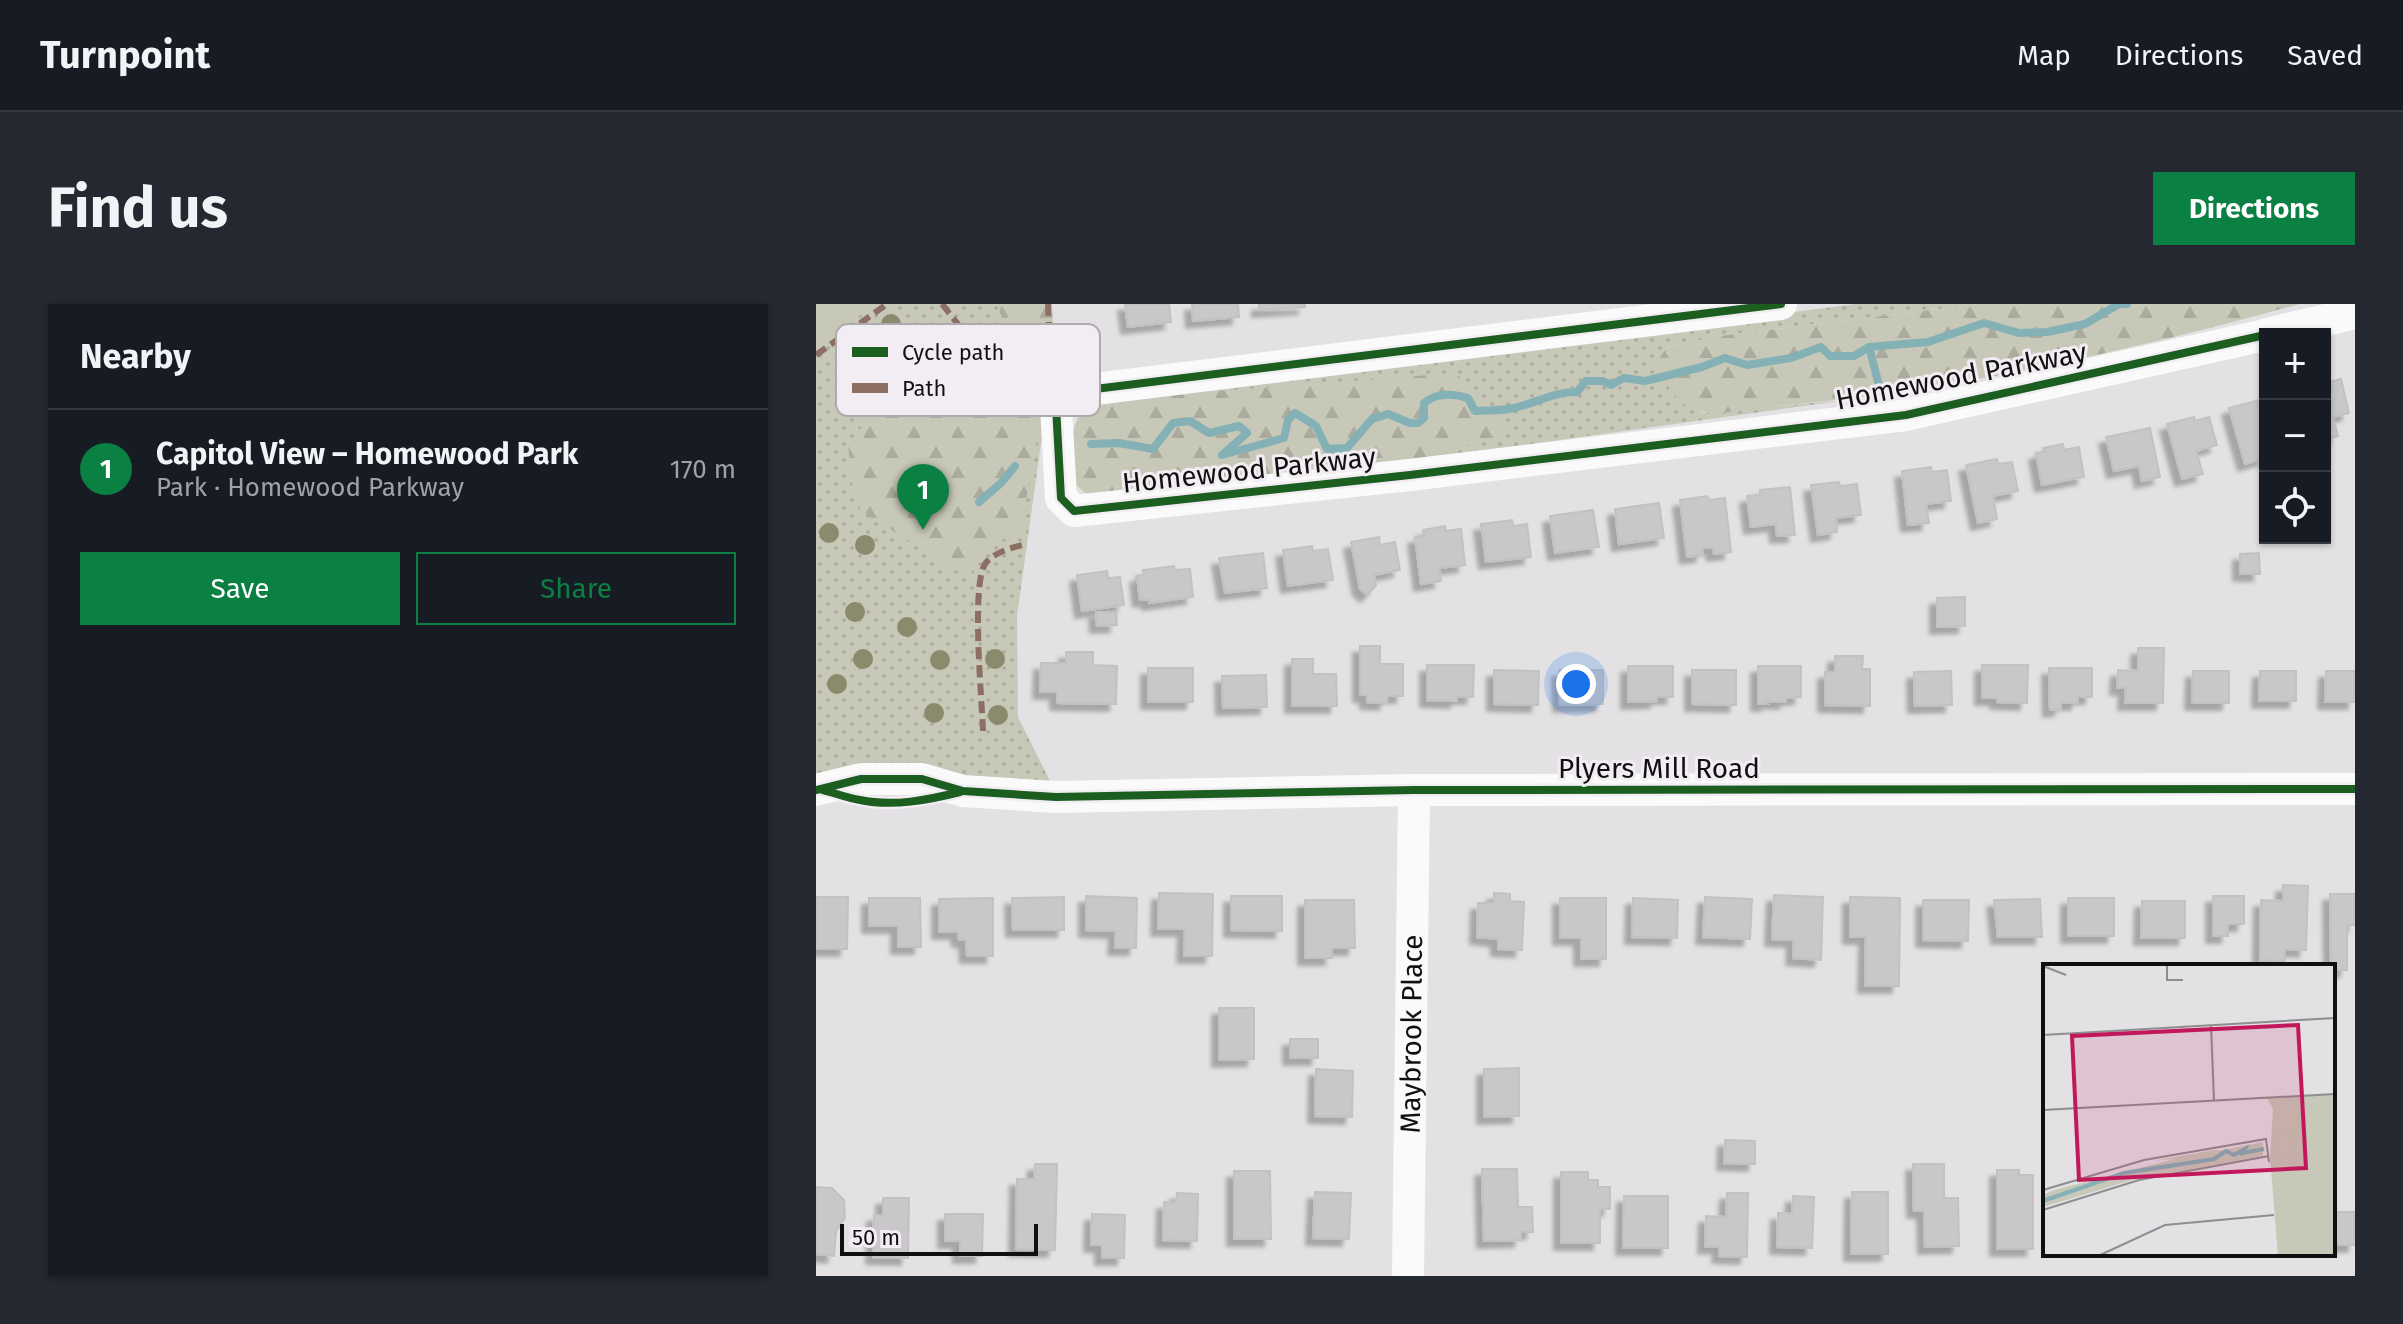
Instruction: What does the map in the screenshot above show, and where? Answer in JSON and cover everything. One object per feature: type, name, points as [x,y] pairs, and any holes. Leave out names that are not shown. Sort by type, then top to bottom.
[{"type":"street","points":[[1100,388],[1781,304]]},
{"type":"street","name":"Homewood Parkway","points":[[2291,328],[2355,313]]},
{"type":"street","name":"Homewood Parkway","points":[[1057,416],[1061,498],[1074,511],[1410,475],[1906,415],[2259,336]]},
{"type":"street","name":"Plyers Mill Road","points":[[819,790],[862,801],[895,802],[922,801],[963,791],[1056,797],[1414,790],[2355,789]]},
{"type":"street","name":"Maybrook Place","points":[[1408,1276],[1414,790]]},
{"type":"green space","points":[[816,304],[1052,304],[1053,324],[836,324],[836,416],[1048,416],[1041,443],[1017,616],[1018,717],[1054,789],[816,790]]},
{"type":"green space","points":[[816,304],[876,304],[847,324],[836,324],[836,332],[816,346]]},
{"type":"green space","points":[[997,304],[1052,304],[1053,324],[1004,324]]},
{"type":"green space","points":[[1856,304],[1980,304],[1719,336],[1667,347],[1702,413],[1846,400],[1431,458],[1100,400]]},
{"type":"green space","points":[[1980,304],[2300,304],[2171,338],[1975,380],[1737,411],[1714,413],[1690,408],[1672,393],[1655,365],[1667,347],[1719,336]]},
{"type":"green space","points":[[1456,373],[1506,432],[1431,458],[1099,496],[1085,493],[1074,483],[1073,431],[1079,416],[1100,416],[1100,400]]},
{"type":"green space","points":[[870,416],[1032,416],[1040,421],[1020,533],[988,545],[968,578],[861,511],[852,483],[848,445]]},
{"type":"building","points":[[1125,304],[1169,304],[1171,322],[1128,327]]},
{"type":"building","points":[[1192,304],[1238,304],[1239,317],[1193,321]]},
{"type":"building","points":[[1259,304],[1305,304],[1305,307],[1259,310]]},
{"type":"building","points":[[2341,379],[2349,413],[2333,417],[2338,436],[2331,438],[2331,400],[2331,382]]},
{"type":"building","points":[[2259,400],[2259,460],[2245,464],[2229,408]]},
{"type":"building","points":[[2194,417],[2195,421],[2209,417],[2217,445],[2196,451],[2203,474],[2182,479],[2167,424]]},
{"type":"building","points":[[2150,428],[2160,477],[2142,481],[2139,466],[2114,471],[2106,437]]},
{"type":"building","points":[[2063,444],[2064,450],[2079,447],[2084,477],[2042,485],[2036,453],[2044,452],[2043,448]]},
{"type":"building","points":[[1997,459],[1998,464],[2012,462],[2018,491],[1993,496],[1997,519],[1978,523],[1966,465]]},
{"type":"building","points":[[1931,467],[1932,472],[1947,470],[1951,501],[1926,504],[1929,523],[1908,525],[1902,471]]},
{"type":"building","points":[[1839,482],[1840,486],[1857,484],[1861,515],[1836,518],[1837,532],[1818,535],[1811,485]]},
{"type":"building","points":[[1790,487],[1795,535],[1777,536],[1776,524],[1751,527],[1747,496],[1760,495],[1760,490]]},
{"type":"building","points":[[1707,496],[1710,500],[1725,498],[1731,552],[1714,554],[1713,547],[1702,548],[1703,555],[1687,557],[1680,500]]},
{"type":"building","points":[[1659,503],[1664,538],[1619,544],[1615,509]]},
{"type":"building","points":[[1593,510],[1599,547],[1555,553],[1550,516]]},
{"type":"building","points":[[1512,520],[1513,526],[1527,524],[1531,557],[1486,562],[1481,524]]},
{"type":"building","points":[[1445,526],[1446,531],[1461,529],[1465,565],[1439,568],[1441,581],[1421,584],[1415,537],[1424,536],[1423,530]]},
{"type":"building","points":[[1379,537],[1380,545],[1395,542],[1400,570],[1374,575],[1376,585],[1368,595],[1360,589],[1351,542]]},
{"type":"building","points":[[1312,546],[1313,551],[1328,549],[1333,580],[1288,586],[1283,550]]},
{"type":"building","points":[[1263,553],[1267,588],[1225,593],[1219,558]]},
{"type":"building","points":[[2259,553],[2260,574],[2240,574],[2240,554]]},
{"type":"building","points":[[1174,566],[1175,570],[1190,569],[1193,597],[1149,603],[1149,599],[1140,600],[1137,576],[1144,575],[1143,570]]},
{"type":"building","points":[[1107,571],[1108,578],[1120,577],[1124,605],[1082,611],[1077,575]]},
{"type":"building","points":[[1965,597],[1965,626],[1937,627],[1937,598]]},
{"type":"building","points":[[1096,612],[1116,612],[1117,625],[1097,626]]},
{"type":"building","points":[[1360,646],[1380,646],[1380,664],[1403,664],[1403,696],[1388,696],[1386,703],[1367,702],[1367,695],[1360,695]]},
{"type":"building","points":[[2138,648],[2164,648],[2163,703],[2125,703],[2126,688],[2117,688],[2118,670],[2138,671]]},
{"type":"building","points":[[1066,652],[1093,652],[1093,665],[1117,666],[1116,704],[1057,703],[1057,692],[1040,692],[1041,663],[1066,663]]},
{"type":"building","points":[[1835,656],[1863,656],[1862,669],[1870,669],[1870,706],[1825,705],[1825,672],[1835,672]]},
{"type":"building","points":[[1292,659],[1313,659],[1313,674],[1336,674],[1337,706],[1292,706]]},
{"type":"building","points":[[1427,665],[1474,665],[1473,697],[1457,697],[1457,701],[1427,700]]},
{"type":"building","points":[[1982,665],[2028,665],[2027,703],[1982,698]]},
{"type":"building","points":[[1628,666],[1673,666],[1673,697],[1628,702]]},
{"type":"building","points":[[1758,666],[1801,666],[1801,697],[1786,698],[1786,702],[1758,704]]},
{"type":"building","points":[[1148,668],[1193,668],[1193,702],[1148,702]]},
{"type":"building","points":[[2049,668],[2092,668],[2092,697],[2078,697],[2078,703],[2061,703],[2061,709],[2050,710]]},
{"type":"building","points":[[1494,670],[1539,671],[1538,705],[1494,704]]},
{"type":"building","points":[[1559,670],[1603,670],[1603,704],[1560,705]]},
{"type":"building","points":[[1692,670],[1736,670],[1736,705],[1692,704]]},
{"type":"building","points":[[1951,671],[1952,705],[1915,706],[1914,672]]},
{"type":"building","points":[[2193,671],[2229,671],[2229,703],[2192,703]]},
{"type":"building","points":[[2260,671],[2296,671],[2296,701],[2259,701]]},
{"type":"building","points":[[2326,671],[2355,671],[2355,702],[2325,702]]},
{"type":"building","points":[[1266,675],[1267,707],[1223,708],[1222,676]]},
{"type":"building","points":[[2283,885],[2308,886],[2306,950],[2285,949],[2285,961],[2260,960],[2261,900],[2283,901]]},
{"type":"building","points":[[1159,893],[1213,894],[1212,956],[1184,956],[1185,929],[1158,929]]},
{"type":"building","points":[[1494,893],[1510,894],[1510,901],[1524,902],[1522,950],[1498,949],[1498,939],[1477,937],[1478,903],[1494,903]]},
{"type":"building","points":[[2330,894],[2355,894],[2355,925],[2347,925],[2347,970],[2335,970],[2335,964],[2331,964]]},
{"type":"building","points":[[1774,895],[1823,897],[1821,960],[1793,958],[1794,940],[1772,939]]},
{"type":"building","points":[[1086,896],[1137,898],[1136,948],[1115,948],[1116,931],[1086,930]]},
{"type":"building","points":[[1231,896],[1282,896],[1282,931],[1231,930]]},
{"type":"building","points":[[2213,896],[2244,896],[2244,924],[2228,924],[2228,936],[2213,936]]},
{"type":"building","points":[[816,897],[848,897],[847,949],[816,949]]},
{"type":"building","points":[[1064,897],[1064,930],[1013,930],[1012,898]]},
{"type":"building","points":[[1705,897],[1752,899],[1750,939],[1703,937]]},
{"type":"building","points":[[1850,897],[1900,898],[1899,986],[1865,986],[1866,937],[1850,937]]},
{"type":"building","points":[[869,898],[920,898],[921,947],[898,947],[898,926],[869,926]]},
{"type":"building","points":[[993,898],[993,956],[967,956],[966,940],[959,940],[958,932],[939,932],[939,899]]},
{"type":"building","points":[[1560,898],[1606,898],[1606,959],[1581,959],[1581,938],[1560,938]]},
{"type":"building","points":[[1633,898],[1678,900],[1677,938],[1632,937]]},
{"type":"building","points":[[2068,898],[2114,898],[2114,936],[2068,936]]},
{"type":"building","points":[[2040,899],[2042,937],[1998,937],[1994,900]]},
{"type":"building","points":[[1305,900],[1354,900],[1355,948],[1332,948],[1332,958],[1305,958]]},
{"type":"building","points":[[1923,900],[1969,900],[1968,941],[1923,940]]},
{"type":"building","points":[[2142,901],[2185,901],[2185,938],[2141,938]]},
{"type":"building","points":[[1219,1008],[1254,1008],[1254,1059],[1219,1060]]},
{"type":"building","points":[[1290,1039],[1318,1039],[1318,1058],[1290,1058]]},
{"type":"building","points":[[1519,1068],[1519,1116],[1484,1117],[1484,1069]]},
{"type":"building","points":[[1316,1069],[1353,1071],[1352,1117],[1315,1116]]},
{"type":"building","points":[[1725,1140],[1755,1141],[1755,1164],[1724,1163]]},
{"type":"building","points":[[1035,1164],[1057,1164],[1055,1250],[1016,1249],[1017,1179],[1034,1179]]},
{"type":"building","points":[[1913,1164],[1944,1164],[1944,1198],[1958,1198],[1959,1246],[1925,1247],[1924,1211],[1914,1211]]},
{"type":"building","points":[[1482,1169],[1517,1169],[1518,1207],[1532,1207],[1533,1232],[1521,1232],[1521,1240],[1484,1241]]},
{"type":"building","points":[[1997,1170],[2019,1170],[2019,1175],[2033,1175],[2033,1249],[1997,1249]]},
{"type":"building","points":[[1234,1171],[1270,1171],[1271,1239],[1234,1239]]},
{"type":"building","points":[[1561,1172],[1588,1172],[1588,1180],[1598,1180],[1598,1187],[1610,1187],[1610,1209],[1600,1209],[1600,1243],[1561,1243]]},
{"type":"building","points":[[816,1187],[832,1188],[844,1200],[845,1218],[836,1231],[834,1256],[816,1254]]},
{"type":"building","points":[[1315,1192],[1351,1193],[1349,1239],[1313,1238]]},
{"type":"building","points":[[1852,1192],[1888,1192],[1888,1254],[1851,1254]]},
{"type":"building","points":[[1177,1193],[1198,1194],[1197,1241],[1163,1240],[1164,1202],[1176,1203]]},
{"type":"building","points":[[1727,1193],[1748,1193],[1747,1257],[1719,1256],[1720,1246],[1705,1247],[1706,1216],[1726,1217]]},
{"type":"building","points":[[1624,1196],[1668,1196],[1668,1248],[1623,1248]]},
{"type":"building","points":[[1793,1196],[1814,1197],[1812,1248],[1777,1247],[1778,1213],[1792,1214]]},
{"type":"building","points":[[883,1198],[909,1198],[908,1258],[873,1257],[874,1215],[883,1215]]},
{"type":"building","points":[[2335,1212],[2355,1212],[2355,1245],[2335,1245]]},
{"type":"building","points":[[945,1214],[983,1214],[982,1256],[960,1256],[960,1241],[945,1241]]},
{"type":"building","points":[[1092,1214],[1125,1215],[1124,1258],[1102,1258],[1102,1245],[1091,1245]]},
{"type":"waterway","points":[[1091,444],[1119,443],[1153,449],[1173,423],[1190,421],[1209,433],[1239,426],[1247,433],[1222,455],[1284,438],[1288,420],[1295,413],[1316,426],[1327,449],[1347,448],[1372,419],[1388,414],[1418,423],[1424,418],[1424,403],[1439,396],[1468,398],[1475,411],[1504,410],[1561,393],[1577,392],[1586,381],[1603,381],[1611,385],[1624,378],[1645,381],[1725,358],[1747,365],[1791,358],[1821,347],[1830,356],[1854,356],[1869,347],[1928,342],[1984,323],[2019,333],[2047,332],[2085,324],[2119,304],[2127,304]]},
{"type":"waterway","points":[[1869,347],[1879,385]]},
{"type":"waterway","points":[[979,502],[1015,466]]},
{"type":"marked path","points":[[859,324],[887,304]]},
{"type":"marked path","points":[[942,304],[958,324]]},
{"type":"marked path","points":[[1048,304],[1049,324]]},
{"type":"marked path","points":[[816,355],[836,341]]},
{"type":"marked path","points":[[983,731],[978,619],[981,576],[985,564],[992,557],[1023,545]]},
{"type":"cycle path","points":[[1100,388],[1781,304]]},
{"type":"cycle path","points":[[1057,416],[1061,498],[1074,511],[1410,475],[1906,415],[2259,336]]},
{"type":"cycle path","points":[[816,790],[861,779],[922,779],[963,791],[1056,797],[1414,790],[2355,789]]},
{"type":"cycle path","points":[[823,790],[885,803],[923,800],[960,792]]},
{"type":"place","name":"Capitol View – Homewood Park","points":[[923,530]]}]
